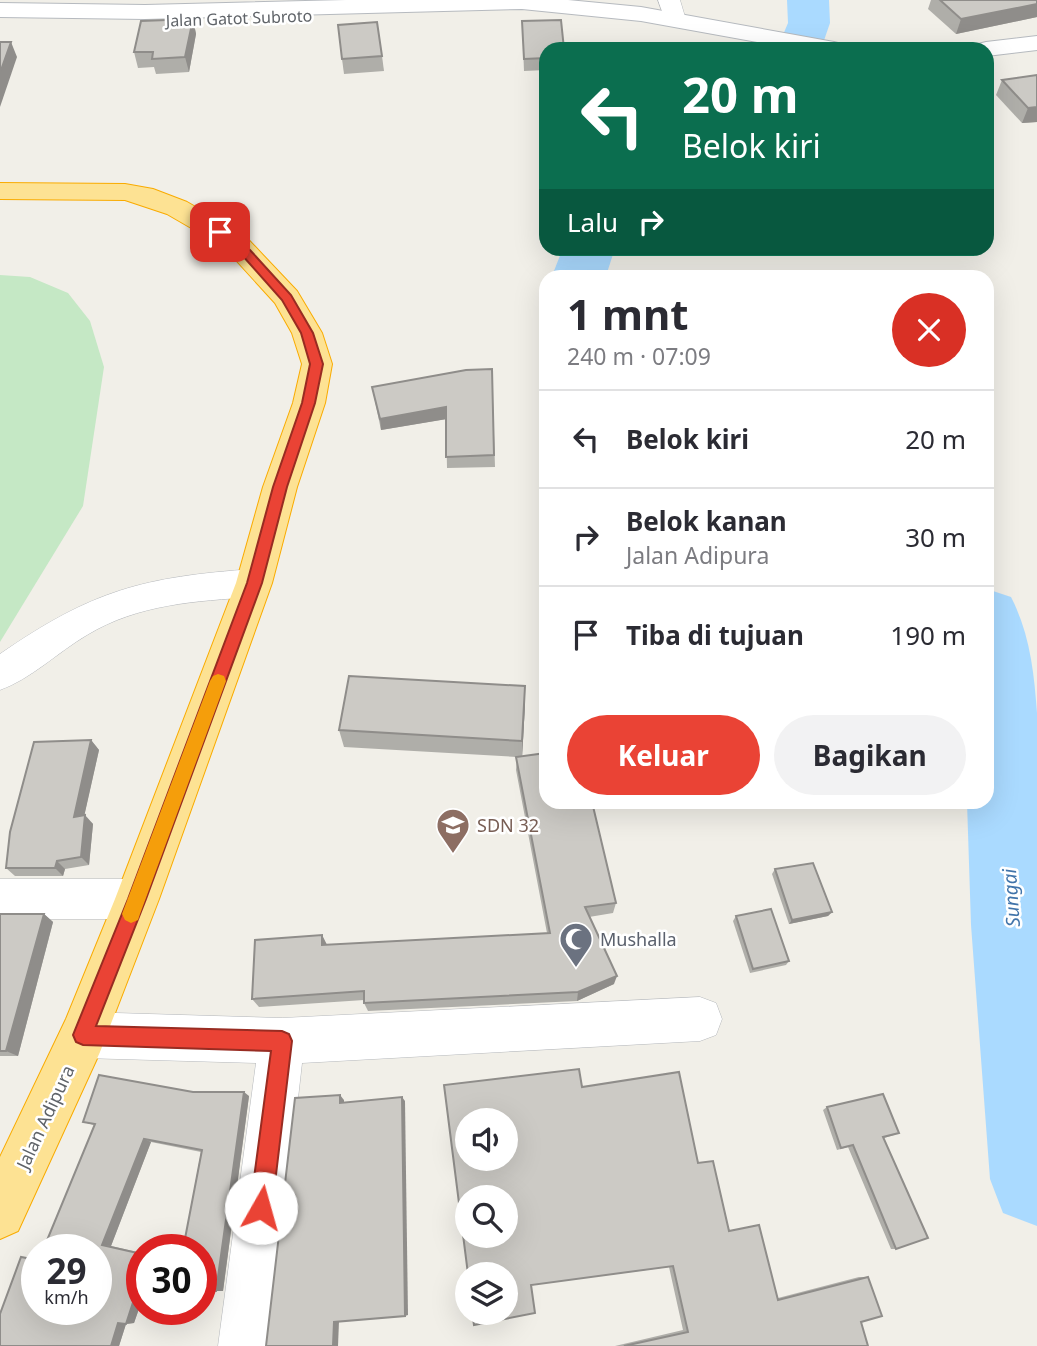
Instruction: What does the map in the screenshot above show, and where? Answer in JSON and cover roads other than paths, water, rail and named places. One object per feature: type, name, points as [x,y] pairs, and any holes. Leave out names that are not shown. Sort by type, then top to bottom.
[{"type":"highway","name":"Jalan Adipura","points":[[0,191],[125,191],[144,195],[177,208],[234,241],[287,298],[307,333],[317,364],[309,403],[280,487],[254,583],[137,899],[83,1035],[0,1213]]},
{"type":"street","name":"Jalan Gatot Subroto","points":[[0,21],[136,21],[522,2],[672,10],[751,42]]},
{"type":"street","name":"Jalan Gatot Subroto","points":[[0,10],[370,10],[544,14],[625,21],[770,42]]},
{"type":"street","points":[[994,48],[1037,43]]},
{"type":"street","points":[[994,58],[1037,52]]},
{"type":"street","points":[[0,674],[61,632],[125,601],[198,586],[254,583]]},
{"type":"street","points":[[0,899],[137,899]]},
{"type":"street","points":[[83,1035],[282,1041],[700,1019]]},
{"type":"street","points":[[244,1346],[282,1041]]},
{"type":"waterway","name":"Sungai","points":[[802,42],[809,23],[808,0]]},
{"type":"waterway","name":"Sungai","points":[[581,270],[586,256]]},
{"type":"waterway","name":"Sungai","points":[[994,647],[997,660],[1013,925],[1037,1179]]},
{"type":"place","name":"SDN 32","points":[[453,855]]},
{"type":"place","name":"Mushalla","points":[[576,969]]}]
